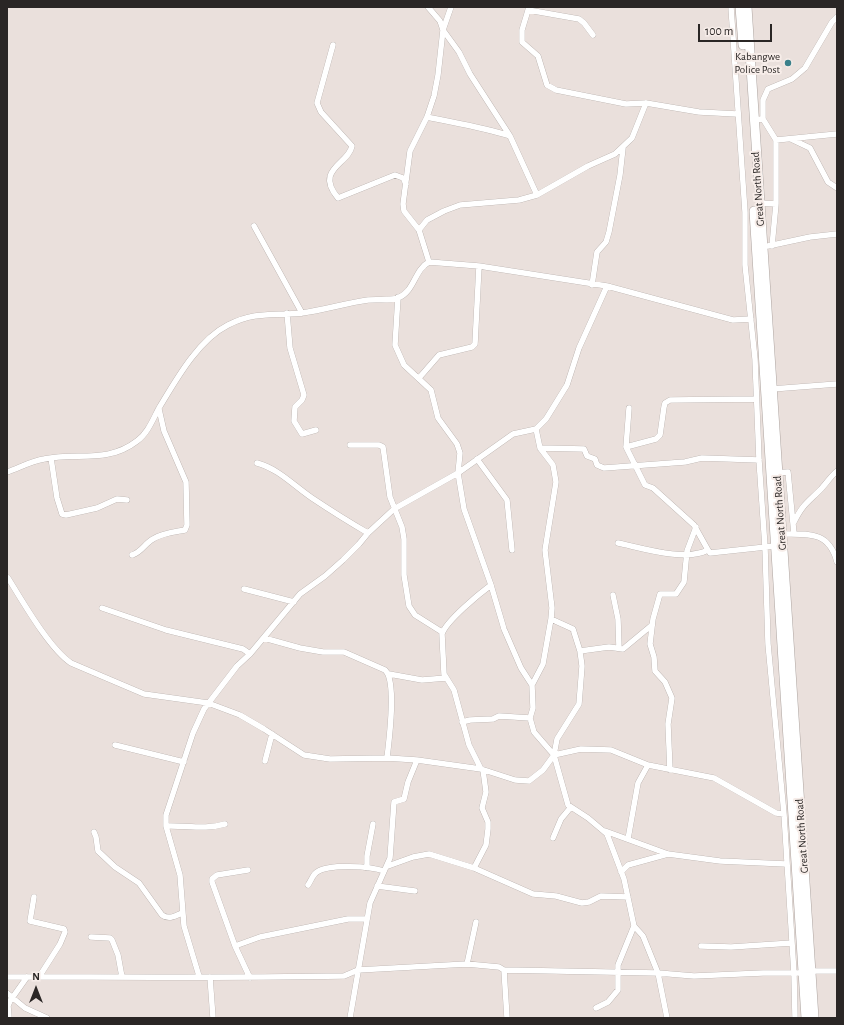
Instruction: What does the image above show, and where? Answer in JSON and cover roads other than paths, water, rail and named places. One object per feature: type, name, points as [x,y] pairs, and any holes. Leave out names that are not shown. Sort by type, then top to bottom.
[{"type":"main road","name":"Great North Road","points":[[740,7],[806,1018]]},
{"type":"main road","name":"Great North Road","points":[[747,7],[759,203],[767,247],[772,389],[782,534],[803,973],[814,1018]]},
{"type":"street","points":[[428,7],[440,21],[443,30],[459,52],[470,74],[510,136],[537,195]]},
{"type":"street","points":[[429,262],[419,230],[404,211],[410,151],[427,117],[438,75],[443,30],[451,7]]},
{"type":"street","points":[[731,7],[737,114],[745,212],[745,265],[751,319],[765,547],[768,644],[784,814],[792,943],[803,973],[795,1018]]},
{"type":"street","points":[[593,36],[584,23],[579,19],[528,8],[522,30],[522,42],[538,56],[547,85],[573,94],[626,104],[646,103],[699,112],[737,114]]},
{"type":"street","points":[[837,17],[832,22],[805,68],[792,79],[768,89],[763,100],[763,119],[776,140],[776,204],[767,247],[810,237],[837,234]]},
{"type":"street","points":[[333,45],[317,103],[321,112],[352,146],[350,151],[337,164],[332,172],[331,186],[335,194],[338,198],[394,175],[403,178],[407,184]]},
{"type":"street","points":[[419,230],[427,220],[460,205],[519,200],[537,195],[588,166],[615,154],[632,138],[646,103]]},
{"type":"street","points":[[427,117],[480,127],[510,136]]},
{"type":"street","points":[[753,120],[763,119]]},
{"type":"street","points":[[776,140],[837,134]]},
{"type":"street","points":[[791,139],[810,148],[827,181],[837,188]]},
{"type":"street","points":[[592,285],[597,252],[606,242],[609,232],[620,175],[623,147]]},
{"type":"street","points":[[759,203],[776,204]]},
{"type":"street","points":[[254,226],[302,313]]},
{"type":"street","points":[[7,472],[25,464],[51,458],[94,457],[112,454],[129,447],[144,435],[159,409],[197,352],[213,335],[241,319],[264,314],[302,313],[355,302],[398,297],[406,293],[414,285],[420,270],[429,262],[478,266],[592,285],[607,286],[732,320],[751,319]]},
{"type":"street","points":[[419,378],[439,355],[472,347],[475,344],[478,266]]},
{"type":"street","points":[[199,976],[184,926],[180,875],[166,826],[166,816],[193,734],[208,704],[237,666],[250,654],[307,588],[321,579],[343,560],[368,533],[394,509],[458,473],[513,434],[536,429],[546,419],[567,385],[579,348],[607,286]]},
{"type":"street","points":[[398,297],[394,345],[404,365],[431,390],[438,418],[457,444],[460,453],[458,473],[464,509],[491,585],[505,634],[521,668],[532,685]]},
{"type":"street","points":[[287,313],[290,348],[304,394],[302,400],[295,408],[294,421],[302,434],[316,430]]},
{"type":"street","points":[[772,389],[837,384]]},
{"type":"street","points":[[626,447],[656,439],[660,435],[665,403],[670,400],[756,399]]},
{"type":"street","points":[[629,408],[626,447],[645,485],[653,488],[696,527],[710,552],[775,546]]},
{"type":"street","points":[[132,555],[140,551],[154,538],[185,530],[188,525],[186,482],[164,431],[159,409]]},
{"type":"street","points":[[536,429],[540,448],[553,465],[556,482],[545,550],[552,608],[551,619],[543,664],[532,685],[533,708],[530,718],[537,738],[550,748],[554,755],[566,802],[605,831],[668,854],[720,861],[786,864]]},
{"type":"street","points":[[350,445],[379,445],[383,447],[390,497],[402,527],[404,539],[404,575],[410,606],[415,616],[442,632]]},
{"type":"street","points":[[540,448],[582,448],[587,456],[595,459],[598,465],[604,468],[685,462],[702,458],[759,460]]},
{"type":"street","points":[[51,458],[62,514],[66,515],[97,508],[117,499],[127,500]]},
{"type":"street","points":[[477,460],[507,500],[512,550]]},
{"type":"street","points":[[257,463],[266,465],[278,472],[312,498],[368,533]]},
{"type":"street","points":[[794,522],[801,507],[821,489],[837,471]]},
{"type":"street","points":[[777,473],[788,472],[794,534]]},
{"type":"street","points":[[670,770],[668,724],[672,701],[665,682],[655,671],[654,656],[650,644],[652,625],[660,594],[676,594],[686,578],[687,554],[696,527]]},
{"type":"street","points":[[782,534],[809,534],[825,541],[831,546],[837,562]]},
{"type":"street","points":[[618,543],[673,554],[702,553],[708,550]]},
{"type":"street","points":[[8,578],[35,620],[63,658],[71,663],[144,694],[208,704],[240,716],[272,734],[304,755],[330,759],[387,758],[417,760],[482,770],[515,780],[528,781],[543,770],[554,755],[557,739],[579,704],[582,666],[580,651],[573,629],[551,619]]},
{"type":"street","points":[[474,868],[486,845],[488,822],[482,808],[486,792],[482,770],[469,745],[455,693],[443,671],[442,632],[468,604],[491,585]]},
{"type":"street","points":[[244,589],[294,602]]},
{"type":"street","points":[[612,595],[618,619],[619,648]]},
{"type":"street","points":[[102,608],[166,630],[243,649],[250,654]]},
{"type":"street","points":[[580,651],[609,647],[625,647],[652,625]]},
{"type":"street","points":[[264,638],[300,648],[324,652],[344,652],[382,668],[389,674],[422,680],[446,678]]},
{"type":"street","points":[[387,758],[391,720],[389,674]]},
{"type":"street","points":[[462,722],[470,720],[493,719],[499,716],[530,718]]},
{"type":"street","points":[[265,761],[272,734]]},
{"type":"street","points":[[115,745],[184,762]]},
{"type":"street","points":[[554,755],[576,750],[603,749],[648,765],[714,778],[776,813],[784,814]]},
{"type":"street","points":[[350,1018],[367,919],[377,886],[390,858],[394,802],[404,799],[417,760]]},
{"type":"street","points":[[628,839],[638,783],[648,765]]},
{"type":"street","points":[[553,838],[561,819],[571,807]]},
{"type":"street","points":[[166,826],[197,828],[216,827],[225,824]]},
{"type":"street","points":[[367,868],[367,856],[373,824]]},
{"type":"street","points":[[605,831],[621,872],[634,926],[643,936],[658,973],[667,1018]]},
{"type":"street","points":[[94,832],[98,851],[115,867],[139,883],[162,915],[166,918],[171,918],[182,913]]},
{"type":"street","points":[[308,885],[315,873],[323,869],[386,869],[413,857],[428,854],[474,868],[510,885],[538,895],[556,896],[582,903],[589,902],[601,896],[628,897]]},
{"type":"street","points":[[621,872],[628,864],[668,854]]},
{"type":"street","points":[[248,870],[217,876],[212,879],[212,882],[235,946],[250,978]]},
{"type":"street","points":[[377,886],[415,890]]},
{"type":"street","points":[[34,898],[30,921],[64,929],[65,932],[60,944],[39,977]]},
{"type":"street","points":[[235,946],[260,936],[348,919],[367,919]]},
{"type":"street","points":[[468,964],[476,922]]},
{"type":"street","points":[[596,1008],[608,1002],[618,990],[619,961],[634,926]]},
{"type":"street","points":[[91,937],[110,938],[118,955],[122,977]]},
{"type":"street","points":[[701,946],[731,947],[792,943]]},
{"type":"street","points":[[7,977],[199,976],[250,978],[344,976],[358,970],[468,964],[499,967],[504,970],[658,973],[694,976],[837,971]]},
{"type":"street","points":[[504,970],[507,1018]]},
{"type":"street","points":[[9,1018],[8,1006],[12,997],[27,977]]},
{"type":"street","points":[[210,977],[213,1018]]},
{"type":"street","points":[[7,993],[31,1011],[47,1018]]},
{"type":"place","name":"Kabangwe Police Post","points":[[788,63]]}]
